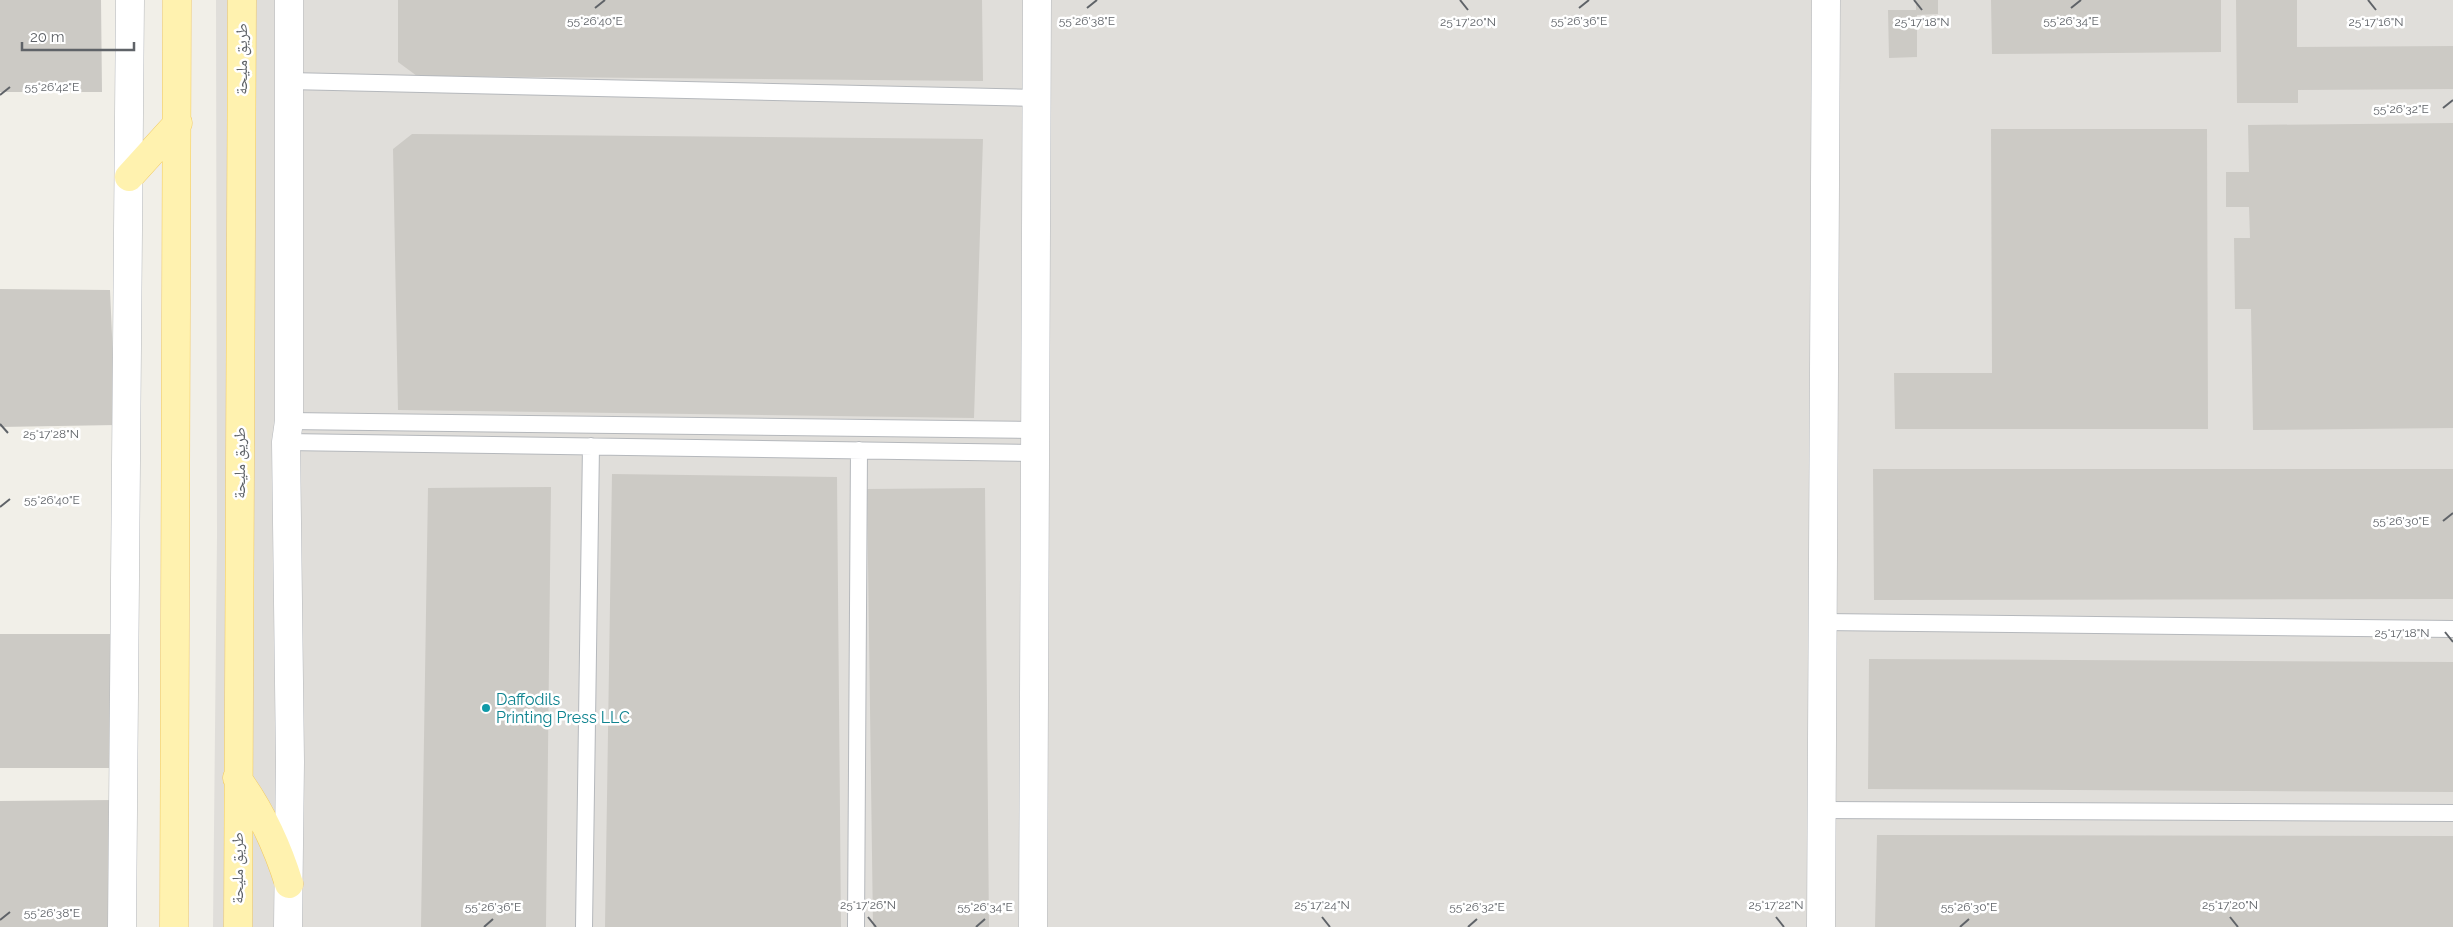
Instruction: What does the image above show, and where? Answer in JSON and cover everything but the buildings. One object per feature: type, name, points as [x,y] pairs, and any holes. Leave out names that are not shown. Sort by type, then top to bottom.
[{"type":"main road","points":[[174,927],[177,0]]},
{"type":"main road","name":"طريق مليحة","points":[[238,927],[237,778],[242,0]]},
{"type":"main road","points":[[129,177],[178,123]]},
{"type":"main road","points":[[237,778],[269,828],[281,856],[289,884]]},
{"type":"street","points":[[122,927],[130,0]]},
{"type":"street","points":[[288,927],[289,0]]},
{"type":"street","points":[[1033,927],[1037,0]]},
{"type":"street","points":[[1821,927],[1826,0]]},
{"type":"lane","points":[[289,81],[1037,98]]},
{"type":"lane","points":[[288,431],[1036,441]]},
{"type":"lane","points":[[288,431],[591,446],[859,450],[1036,441]]},
{"type":"lane","points":[[584,927],[591,446]]},
{"type":"lane","points":[[856,927],[859,450]]},
{"type":"lane","points":[[1822,622],[2453,629]]},
{"type":"lane","points":[[1821,810],[2453,813]]},
{"type":"shaded area","points":[[216,0],[2453,0],[2453,927],[213,927],[217,536]]},
{"type":"place","name":"Daffodils Printing Press LLC","points":[[486,708]]}]
